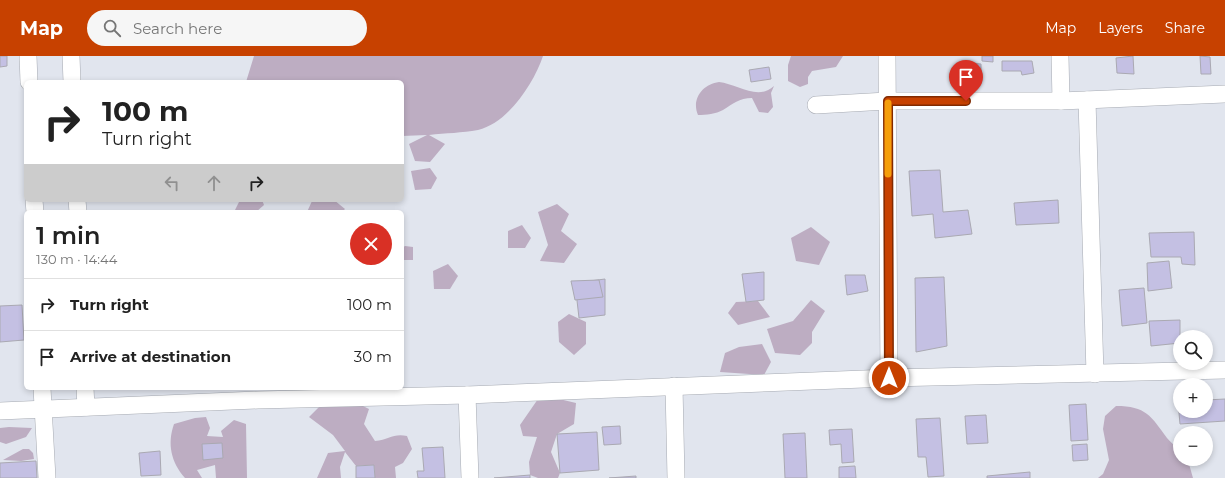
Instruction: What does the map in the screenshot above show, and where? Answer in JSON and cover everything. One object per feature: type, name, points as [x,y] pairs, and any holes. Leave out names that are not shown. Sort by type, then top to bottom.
[{"type":"street","points":[[28,56],[29,80]]},
{"type":"street","points":[[71,56],[72,80]]},
{"type":"street","points":[[887,56],[889,378]]},
{"type":"street","points":[[1060,56],[1061,101]]},
{"type":"street","points":[[816,105],[888,101],[1061,101],[1225,94]]},
{"type":"street","points":[[1087,100],[1095,374]]},
{"type":"street","points":[[0,411],[258,400],[467,396],[889,378],[1225,370]]},
{"type":"street","points":[[674,386],[676,478]]},
{"type":"street","points":[[42,390],[47,478]]},
{"type":"street","points":[[85,390],[86,408]]},
{"type":"street","points":[[467,396],[470,478]]},
{"type":"shaded area","points":[[254,56],[543,56],[539,67],[526,89],[509,111],[500,119],[489,126],[478,130],[429,135],[445,144],[430,162],[415,161],[409,144],[427,135],[404,136],[404,80],[247,80]]},
{"type":"shaded area","points":[[791,56],[843,56],[836,67],[812,71],[808,77],[808,84],[800,87],[788,81],[788,65]]},
{"type":"shaded area","points":[[719,82],[754,92],[768,90],[774,86],[771,93],[773,107],[768,113],[759,112],[752,98],[747,98],[736,102],[723,110],[698,115],[696,103],[700,93],[703,89],[713,83]]},
{"type":"shaded area","points":[[430,168],[437,178],[431,189],[415,190],[411,171]]},
{"type":"shaded area","points":[[239,202],[263,202],[264,205],[258,210],[235,210]]},
{"type":"shaded area","points":[[312,202],[336,202],[345,209],[344,210],[308,210]]},
{"type":"shaded area","points":[[557,204],[569,214],[561,231],[577,244],[564,263],[540,261],[548,245],[538,212]]},
{"type":"shaded area","points":[[522,225],[531,238],[525,248],[508,248],[508,231]]},
{"type":"shaded area","points":[[811,227],[830,242],[819,265],[796,261],[791,238]]},
{"type":"shaded area","points":[[404,247],[413,247],[413,260],[404,260]]},
{"type":"shaded area","points":[[448,264],[458,276],[450,289],[434,289],[433,271]]},
{"type":"shaded area","points":[[811,300],[825,311],[812,332],[812,343],[800,355],[775,353],[767,329],[793,321]]},
{"type":"shaded area","points":[[758,301],[770,317],[738,325],[728,313],[736,302]]},
{"type":"shaded area","points":[[569,314],[586,322],[586,344],[574,355],[559,342],[558,322]]},
{"type":"shaded area","points":[[762,344],[771,362],[764,375],[720,372],[725,353],[739,347]]},
{"type":"shaded area","points":[[555,398],[576,403],[574,424],[557,434],[551,452],[560,473],[558,478],[538,478],[530,475],[529,462],[537,437],[523,436],[520,425],[538,399]]},
{"type":"shaded area","points":[[323,403],[357,403],[369,409],[364,424],[375,441],[398,435],[407,436],[412,449],[403,463],[395,467],[396,478],[375,478],[374,465],[356,466],[345,452],[340,467],[341,478],[317,478],[328,453],[345,451],[333,435],[309,417]]},
{"type":"shaded area","points":[[1116,406],[1134,408],[1147,414],[1173,444],[1173,466],[1190,466],[1193,478],[1098,478],[1103,474],[1109,460],[1103,429],[1105,416]]},
{"type":"shaded area","points":[[206,417],[210,428],[207,436],[223,437],[221,431],[234,420],[246,424],[247,478],[216,478],[215,465],[197,470],[202,478],[185,478],[180,472],[176,466],[171,446],[174,424],[195,418]]},
{"type":"shaded area","points":[[0,428],[32,428],[26,437],[6,444],[0,442]]},
{"type":"shaded area","points":[[23,449],[29,449],[33,453],[34,459],[21,461],[3,460]]},
{"type":"building","points":[[0,56],[7,56],[7,66],[0,67]]},
{"type":"building","points":[[982,56],[993,56],[993,62],[982,61]]},
{"type":"building","points":[[1133,56],[1134,74],[1117,73],[1116,58]]},
{"type":"building","points":[[1200,56],[1210,57],[1211,74],[1201,74]]},
{"type":"building","points":[[1002,61],[1032,61],[1034,73],[1022,75],[1021,71],[1002,71]]},
{"type":"building","points":[[968,63],[981,64],[981,81],[968,82]]},
{"type":"building","points":[[769,67],[771,79],[751,82],[749,70]]},
{"type":"building","points":[[940,170],[943,212],[968,210],[972,234],[935,238],[933,214],[912,216],[909,171]]},
{"type":"building","points":[[1058,200],[1059,223],[1016,225],[1014,203]]},
{"type":"building","points":[[1194,232],[1195,265],[1182,264],[1181,257],[1151,257],[1149,233]]},
{"type":"building","points":[[1169,261],[1172,288],[1148,291],[1147,263]]},
{"type":"building","points":[[764,272],[764,300],[746,302],[742,274]]},
{"type":"building","points":[[845,275],[865,275],[868,291],[847,295]]},
{"type":"building","points":[[944,277],[947,346],[916,352],[915,278]]},
{"type":"building","points":[[605,279],[605,315],[579,318],[575,283]]},
{"type":"building","points":[[599,280],[603,297],[575,300],[571,281]]},
{"type":"building","points":[[1144,288],[1147,323],[1122,326],[1119,290]]},
{"type":"building","points":[[22,305],[24,340],[0,342],[0,306]]},
{"type":"building","points":[[1180,320],[1180,330],[1173,330],[1173,344],[1151,346],[1149,321]]},
{"type":"building","points":[[1225,399],[1225,421],[1180,424],[1179,418],[1213,418],[1213,400]]},
{"type":"building","points":[[1086,404],[1088,440],[1071,441],[1069,405]]},
{"type":"building","points":[[986,415],[988,443],[967,444],[965,416]]},
{"type":"building","points":[[940,418],[944,476],[928,477],[926,457],[918,457],[916,419]]},
{"type":"building","points":[[620,426],[621,444],[604,445],[602,427]]},
{"type":"building","points":[[852,429],[854,462],[842,463],[841,444],[830,445],[829,430]]},
{"type":"building","points":[[597,432],[599,470],[560,473],[557,434]]},
{"type":"building","points":[[805,433],[807,478],[785,478],[783,434]]},
{"type":"building","points":[[222,443],[223,458],[203,460],[202,444]]},
{"type":"building","points":[[1087,444],[1088,460],[1073,461],[1072,445]]},
{"type":"building","points":[[443,447],[445,478],[418,478],[417,471],[424,471],[422,448]]},
{"type":"building","points":[[160,451],[161,475],[141,476],[139,453]]},
{"type":"building","points":[[36,461],[37,478],[0,478],[0,463]]},
{"type":"building","points":[[374,465],[375,478],[356,478],[356,466]]},
{"type":"building","points":[[855,466],[856,478],[839,478],[839,467]]},
{"type":"building","points":[[1030,472],[1030,478],[987,478],[987,476]]},
{"type":"building","points":[[530,475],[530,478],[494,478]]},
{"type":"building","points":[[636,476],[636,478],[609,478]]},
{"type":"slow traffic","points":[[888,103],[888,174]]},
{"type":"route","points":[[889,378],[888,101],[966,101]]}]
